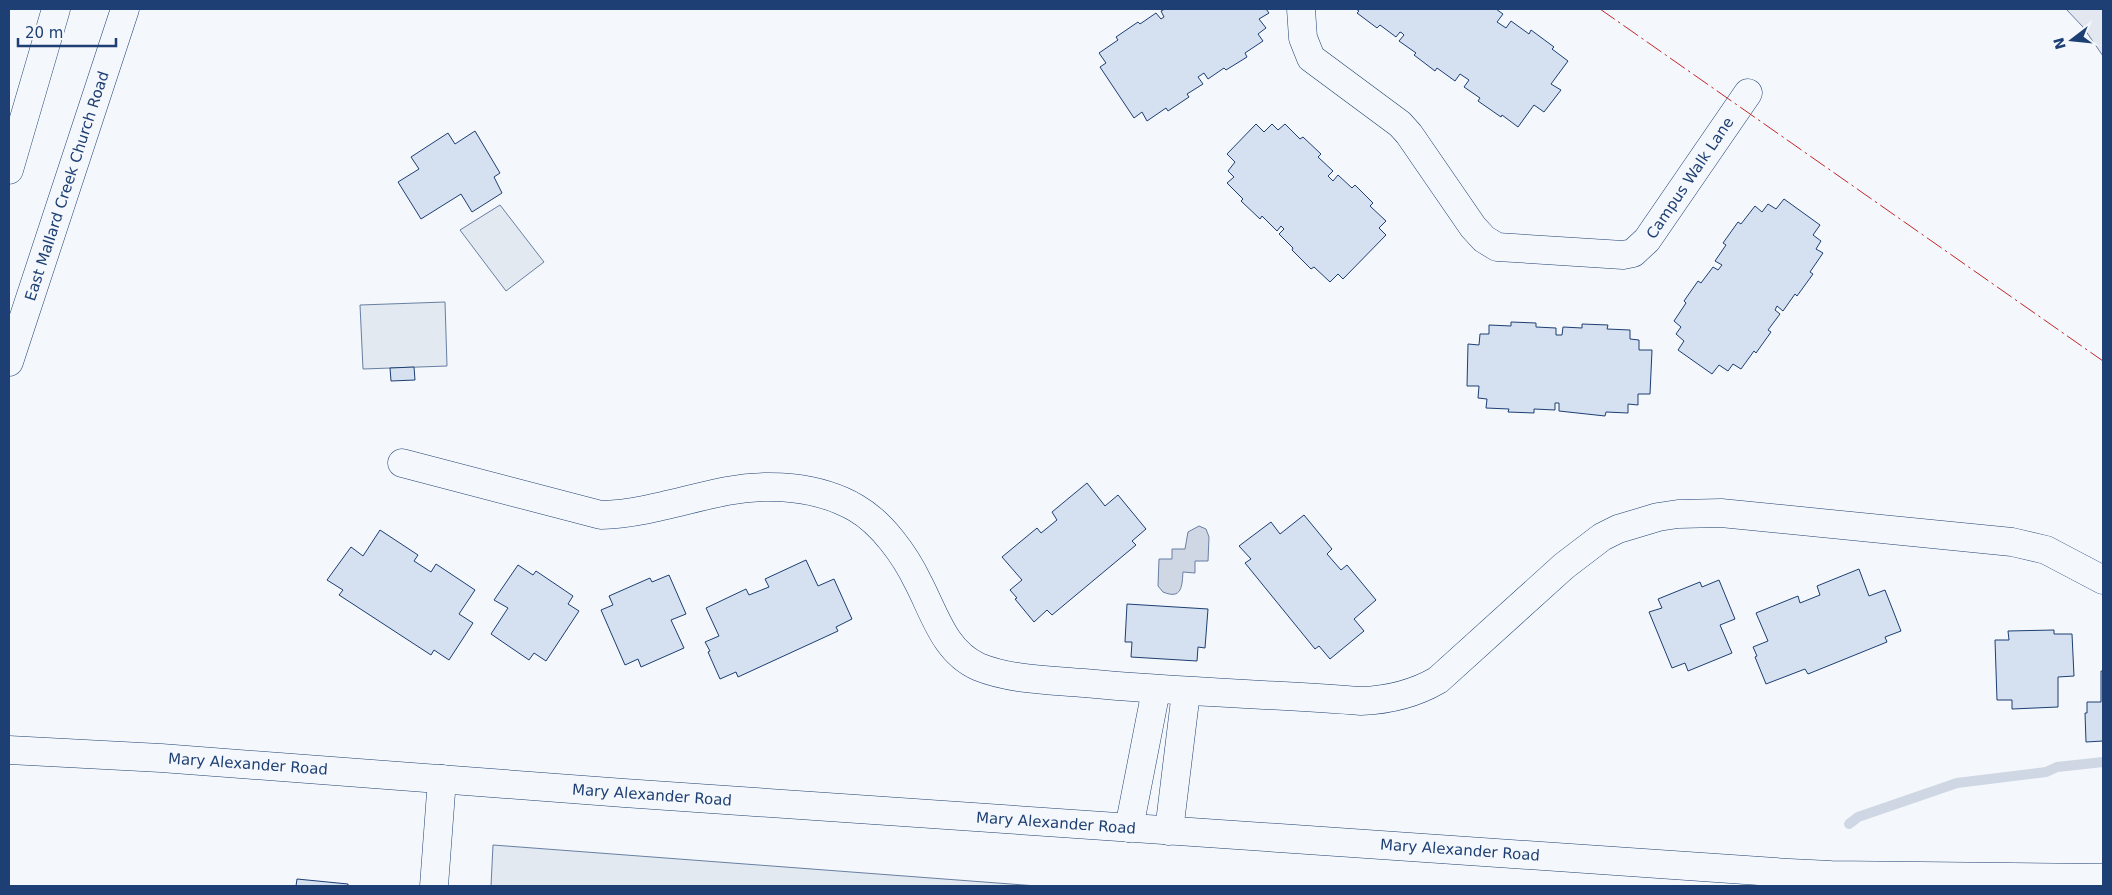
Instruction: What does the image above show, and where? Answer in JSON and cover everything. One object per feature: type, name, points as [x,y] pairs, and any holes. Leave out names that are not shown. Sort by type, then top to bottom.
[{"type":"street","points":[[9,170],[56,9]]},
{"type":"street","name":"East Mallard Creek Church Road","points":[[9,362],[125,9]]},
{"type":"street","name":"Campus Walk Lane","points":[[1301,9],[1302,38],[1311,58],[1400,124],[1473,227],[1484,239],[1497,247],[1623,255],[1633,253],[1648,240],[1748,93]]},
{"type":"street","points":[[402,463],[601,514],[623,513],[743,488],[795,488],[832,497],[858,508],[893,542],[918,580],[940,629],[952,646],[976,666],[1006,674],[1156,690],[1361,701],[1390,699],[1409,694],[1438,680],[1564,566],[1596,541],[1618,529],[1638,522],[1678,514],[1721,513],[2012,542],[2046,550],[2103,580]]},
{"type":"street","points":[[1129,828],[1156,690]]},
{"type":"street","points":[[1169,830],[1186,692]]},
{"type":"street","name":"Mary Alexander Road","points":[[9,750],[161,758],[1169,830],[1789,879],[1831,875],[2103,878]]},
{"type":"street","points":[[434,886],[442,779]]},
{"type":"shaded area","points":[[2066,9],[2103,9],[2103,56],[2083,27]]},
{"type":"shaded area","points":[[500,205],[544,262],[506,291],[460,230]]},
{"type":"shaded area","points":[[445,302],[447,366],[363,369],[360,305]]},
{"type":"shaded area","points":[[1199,526],[1206,529],[1209,537],[1208,561],[1195,561],[1195,573],[1183,572],[1181,587],[1177,593],[1169,594],[1163,592],[1158,586],[1159,559],[1172,559],[1172,549],[1185,549],[1188,532]]},
{"type":"shaded area","points":[[493,845],[1037,886],[491,886]]},
{"type":"building","points":[[1165,9],[1266,9],[1269,13],[1259,19],[1266,28],[1258,34],[1263,41],[1245,53],[1247,57],[1226,70],[1224,68],[1208,79],[1204,73],[1198,77],[1203,84],[1187,94],[1189,97],[1168,111],[1166,108],[1147,121],[1142,112],[1134,118],[1100,67],[1106,63],[1099,53],[1118,40],[1116,37],[1138,22],[1140,24],[1156,13],[1161,19],[1164,17],[1161,11]]},
{"type":"building","points":[[1356,9],[1496,9],[1503,14],[1497,22],[1506,28],[1511,21],[1529,34],[1531,30],[1554,47],[1552,49],[1568,61],[1551,84],[1561,90],[1544,112],[1534,105],[1518,127],[1478,101],[1480,98],[1464,87],[1469,80],[1460,74],[1455,81],[1437,68],[1435,71],[1414,55],[1416,53],[1399,41],[1404,35],[1402,33],[1400,32],[1396,37],[1380,25],[1377,28],[1357,13],[1359,11]]},
{"type":"building","points":[[1256,124],[1264,132],[1272,124],[1278,130],[1285,124],[1300,139],[1303,137],[1321,154],[1318,157],[1333,171],[1328,176],[1333,181],[1338,175],[1352,188],[1355,185],[1373,203],[1370,206],[1386,221],[1379,228],[1386,235],[1343,279],[1338,274],[1330,282],[1314,267],[1311,269],[1279,234],[1284,229],[1281,226],[1277,231],[1262,216],[1260,219],[1241,201],[1243,199],[1227,183],[1234,177],[1228,171],[1235,162],[1227,154]]},
{"type":"building","points":[[475,131],[500,173],[494,177],[502,193],[472,212],[461,194],[421,219],[398,182],[419,169],[411,157],[448,133],[455,144]]},
{"type":"building","points":[[1784,199],[1820,225],[1813,235],[1821,241],[1816,249],[1823,253],[1810,272],[1813,274],[1797,296],[1795,294],[1783,311],[1777,306],[1775,310],[1780,314],[1768,330],[1771,332],[1756,353],[1754,351],[1741,369],[1733,364],[1728,371],[1719,365],[1712,374],[1678,350],[1684,341],[1676,334],[1681,327],[1674,321],[1686,303],[1684,301],[1698,281],[1701,283],[1713,267],[1718,270],[1722,265],[1715,261],[1726,245],[1723,243],[1738,222],[1741,224],[1755,206],[1762,212],[1768,204],[1776,209]]},
{"type":"building","points":[[1511,322],[1536,323],[1536,327],[1556,328],[1556,335],[1562,335],[1563,327],[1582,328],[1582,324],[1608,325],[1607,329],[1630,330],[1630,339],[1639,340],[1639,350],[1652,350],[1650,394],[1638,394],[1638,405],[1628,404],[1628,413],[1606,412],[1605,416],[1559,411],[1559,403],[1555,403],[1555,410],[1534,409],[1534,413],[1508,412],[1509,409],[1486,408],[1487,399],[1478,398],[1479,386],[1467,386],[1468,344],[1479,345],[1480,334],[1489,334],[1489,325],[1511,326]]},
{"type":"building","points":[[414,367],[415,380],[391,381],[390,368]]},
{"type":"building","points":[[1087,483],[1105,506],[1118,495],[1146,529],[1132,541],[1136,545],[1052,615],[1047,610],[1034,622],[1010,590],[1022,580],[1002,557],[1037,528],[1041,533],[1057,520],[1052,512]]},
{"type":"building","points":[[1304,515],[1332,549],[1327,554],[1341,570],[1347,565],[1376,600],[1354,619],[1364,631],[1330,659],[1319,646],[1315,649],[1245,563],[1251,559],[1239,546],[1271,522],[1280,534]]},
{"type":"building","points":[[380,530],[418,555],[414,561],[431,572],[436,564],[475,590],[459,614],[473,623],[449,660],[434,650],[431,655],[339,595],[343,590],[327,580],[351,547],[363,556]]},
{"type":"building","points":[[806,560],[818,586],[834,579],[852,619],[836,627],[838,631],[738,677],[736,672],[720,679],[705,642],[719,636],[706,608],[746,589],[749,595],[769,587],[765,579]]},
{"type":"building","points":[[518,565],[533,575],[536,571],[573,596],[568,604],[579,611],[546,661],[534,653],[529,660],[491,634],[508,608],[494,600]]},
{"type":"building","points":[[1859,569],[1869,596],[1885,590],[1901,631],[1885,637],[1887,642],[1808,674],[1805,669],[1766,684],[1753,647],[1768,641],[1756,613],[1798,596],[1800,603],[1820,595],[1817,586]]},
{"type":"building","points":[[669,575],[686,614],[671,620],[684,648],[641,667],[638,659],[625,665],[601,610],[613,605],[609,596],[650,578],[652,582]]},
{"type":"building","points":[[1719,580],[1735,619],[1720,625],[1732,653],[1688,671],[1685,663],[1672,668],[1649,612],[1662,608],[1658,599],[1700,582],[1702,587]]},
{"type":"building","points":[[1127,604],[1208,609],[1205,648],[1198,647],[1197,661],[1131,657],[1132,642],[1125,642]]},
{"type":"building","points":[[2054,630],[2054,634],[2072,634],[2074,676],[2058,677],[2058,707],[2012,709],[2012,700],[1997,700],[1995,640],[2009,640],[2008,631]]},
{"type":"building","points":[[2101,671],[2103,671],[2103,741],[2086,742],[2085,713],[2087,713],[2087,702],[2101,702]]},
{"type":"building","points":[[297,879],[348,884],[348,886],[296,886]]},
{"type":"waterway","points":[[1849,824],[1858,817],[1957,783],[2046,772],[2057,767],[2103,762]]},
{"type":"power","points":[[1600,9],[2103,361]]}]
